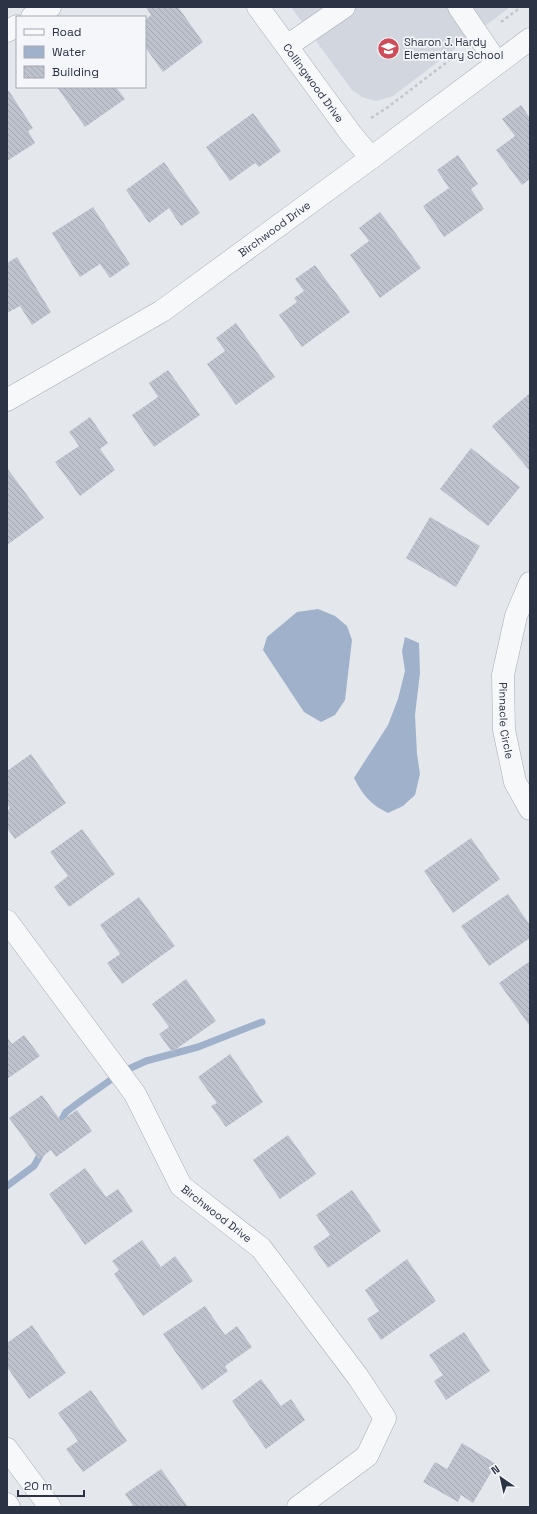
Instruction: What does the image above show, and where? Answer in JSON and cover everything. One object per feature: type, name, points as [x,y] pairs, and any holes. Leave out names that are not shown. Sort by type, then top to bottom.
[{"type":"street","points":[[34,16],[50,7]]},
{"type":"street","name":"Collingwood Drive","points":[[258,7],[351,134],[371,158]]},
{"type":"street","points":[[287,46],[344,7]]},
{"type":"street","points":[[459,7],[497,63]]},
{"type":"street","points":[[7,31],[16,26]]},
{"type":"street","name":"Birchwood Drive","points":[[7,400],[162,311],[530,39]]},
{"type":"street","name":"Pinnacle Circle","points":[[530,583],[516,616],[503,675],[504,730],[515,782],[530,809]]},
{"type":"street","name":"Birchwood Drive","points":[[7,922],[135,1094],[181,1186],[261,1248],[358,1377],[385,1418],[367,1456],[298,1507]]},
{"type":"street","points":[[7,1449],[50,1507]]},
{"type":"path","points":[[501,22],[521,7]]},
{"type":"path","points":[[371,118],[388,107],[455,56]]},
{"type":"shaded area","name":"Sharon J. Hardy Elementary School","points":[[291,7],[510,7],[393,96],[376,101],[362,97],[352,90]]},
{"type":"water","points":[[318,609],[335,616],[347,626],[352,640],[345,700],[335,715],[321,722],[304,712],[263,650],[267,637],[297,612]]},
{"type":"water","points":[[405,637],[419,643],[420,673],[415,715],[417,754],[420,774],[415,795],[403,806],[388,813],[376,806],[368,798],[354,778],[388,725],[398,699],[405,671],[402,651]]},
{"type":"building","points":[[146,7],[178,7],[203,42],[163,72],[146,48],[146,19],[151,15]]},
{"type":"building","points":[[58,88],[117,88],[125,99],[85,127]]},
{"type":"building","points":[[9,91],[33,128],[28,131],[35,143],[7,161],[7,92]]},
{"type":"building","points":[[521,105],[530,118],[530,179],[522,185],[496,150],[515,136],[502,119]]},
{"type":"building","points":[[253,113],[281,151],[259,167],[255,163],[230,181],[206,147]]},
{"type":"building","points":[[458,155],[478,184],[471,189],[484,209],[444,237],[423,206],[449,188],[437,170]]},
{"type":"building","points":[[164,162],[200,213],[181,226],[169,208],[149,223],[126,190]]},
{"type":"building","points":[[93,207],[130,264],[110,278],[100,264],[80,277],[52,233]]},
{"type":"building","points":[[380,212],[421,268],[380,298],[350,255],[369,241],[359,228]]},
{"type":"building","points":[[17,257],[51,312],[32,325],[20,306],[7,313],[7,263]]},
{"type":"building","points":[[315,265],[350,312],[302,347],[279,315],[297,302],[294,298],[304,291],[295,279]]},
{"type":"building","points":[[236,323],[275,377],[236,405],[207,364],[225,351],[216,338]]},
{"type":"building","points":[[168,370],[200,415],[154,447],[132,415],[158,397],[149,383]]},
{"type":"building","points":[[530,393],[530,471],[492,426]]},
{"type":"building","points":[[90,417],[108,443],[100,449],[115,470],[80,496],[55,462],[79,446],[69,432]]},
{"type":"building","points":[[471,448],[520,487],[488,526],[440,489]]},
{"type":"building","points":[[7,468],[44,518],[7,545]]},
{"type":"building","points":[[430,517],[480,546],[456,587],[406,558]]},
{"type":"building","points":[[31,754],[66,803],[15,839],[7,828],[7,811],[10,808],[7,804],[7,771]]},
{"type":"building","points":[[82,829],[115,874],[69,907],[54,887],[68,876],[50,852]]},
{"type":"building","points":[[471,838],[500,879],[453,913],[424,871]]},
{"type":"building","points":[[508,894],[530,925],[530,938],[489,966],[461,926]]},
{"type":"building","points":[[139,897],[175,946],[122,984],[107,963],[120,954],[100,925]]},
{"type":"building","points":[[530,961],[530,1024],[529,1025],[499,983]]},
{"type":"building","points":[[186,979],[216,1021],[172,1052],[159,1034],[169,1027],[152,1004]]},
{"type":"building","points":[[24,1035],[40,1056],[7,1079],[7,1037],[12,1044]]},
{"type":"building","points":[[230,1054],[263,1102],[226,1127],[211,1106],[217,1103],[198,1077]]},
{"type":"building","points":[[42,1095],[61,1121],[77,1110],[92,1131],[56,1157],[51,1150],[39,1159],[9,1118]]},
{"type":"building","points":[[288,1135],[316,1174],[280,1199],[253,1160]]},
{"type":"building","points":[[85,1168],[106,1197],[118,1189],[133,1211],[85,1245],[49,1194]]},
{"type":"building","points":[[352,1190],[381,1231],[328,1268],[313,1247],[330,1235],[316,1215]]},
{"type":"building","points":[[142,1240],[161,1267],[175,1256],[193,1281],[143,1316],[114,1274],[119,1270],[112,1261]]},
{"type":"building","points":[[407,1259],[436,1301],[381,1340],[367,1319],[379,1311],[365,1290]]},
{"type":"building","points":[[205,1306],[225,1335],[237,1326],[252,1347],[225,1366],[228,1371],[202,1390],[163,1334]]},
{"type":"building","points":[[32,1325],[66,1373],[29,1399],[7,1367],[7,1343]]},
{"type":"building","points":[[464,1332],[490,1371],[446,1400],[434,1381],[443,1375],[429,1355]]},
{"type":"building","points":[[261,1379],[281,1406],[291,1399],[305,1420],[266,1449],[232,1401]]},
{"type":"building","points":[[91,1390],[127,1441],[83,1472],[66,1449],[78,1441],[58,1413]]},
{"type":"building","points":[[462,1443],[496,1464],[473,1503],[461,1495],[458,1502],[423,1482],[435,1462],[447,1469]]},
{"type":"building","points":[[161,1469],[188,1507],[134,1507],[125,1494]]},
{"type":"waterway","points":[[57,1128],[66,1112],[122,1072],[146,1061],[198,1047],[262,1022]]},
{"type":"waterway","points":[[7,1186],[34,1166],[43,1150]]},
{"type":"place","name":"Sharon J. Hardy Elementary School","points":[[388,48]]}]
